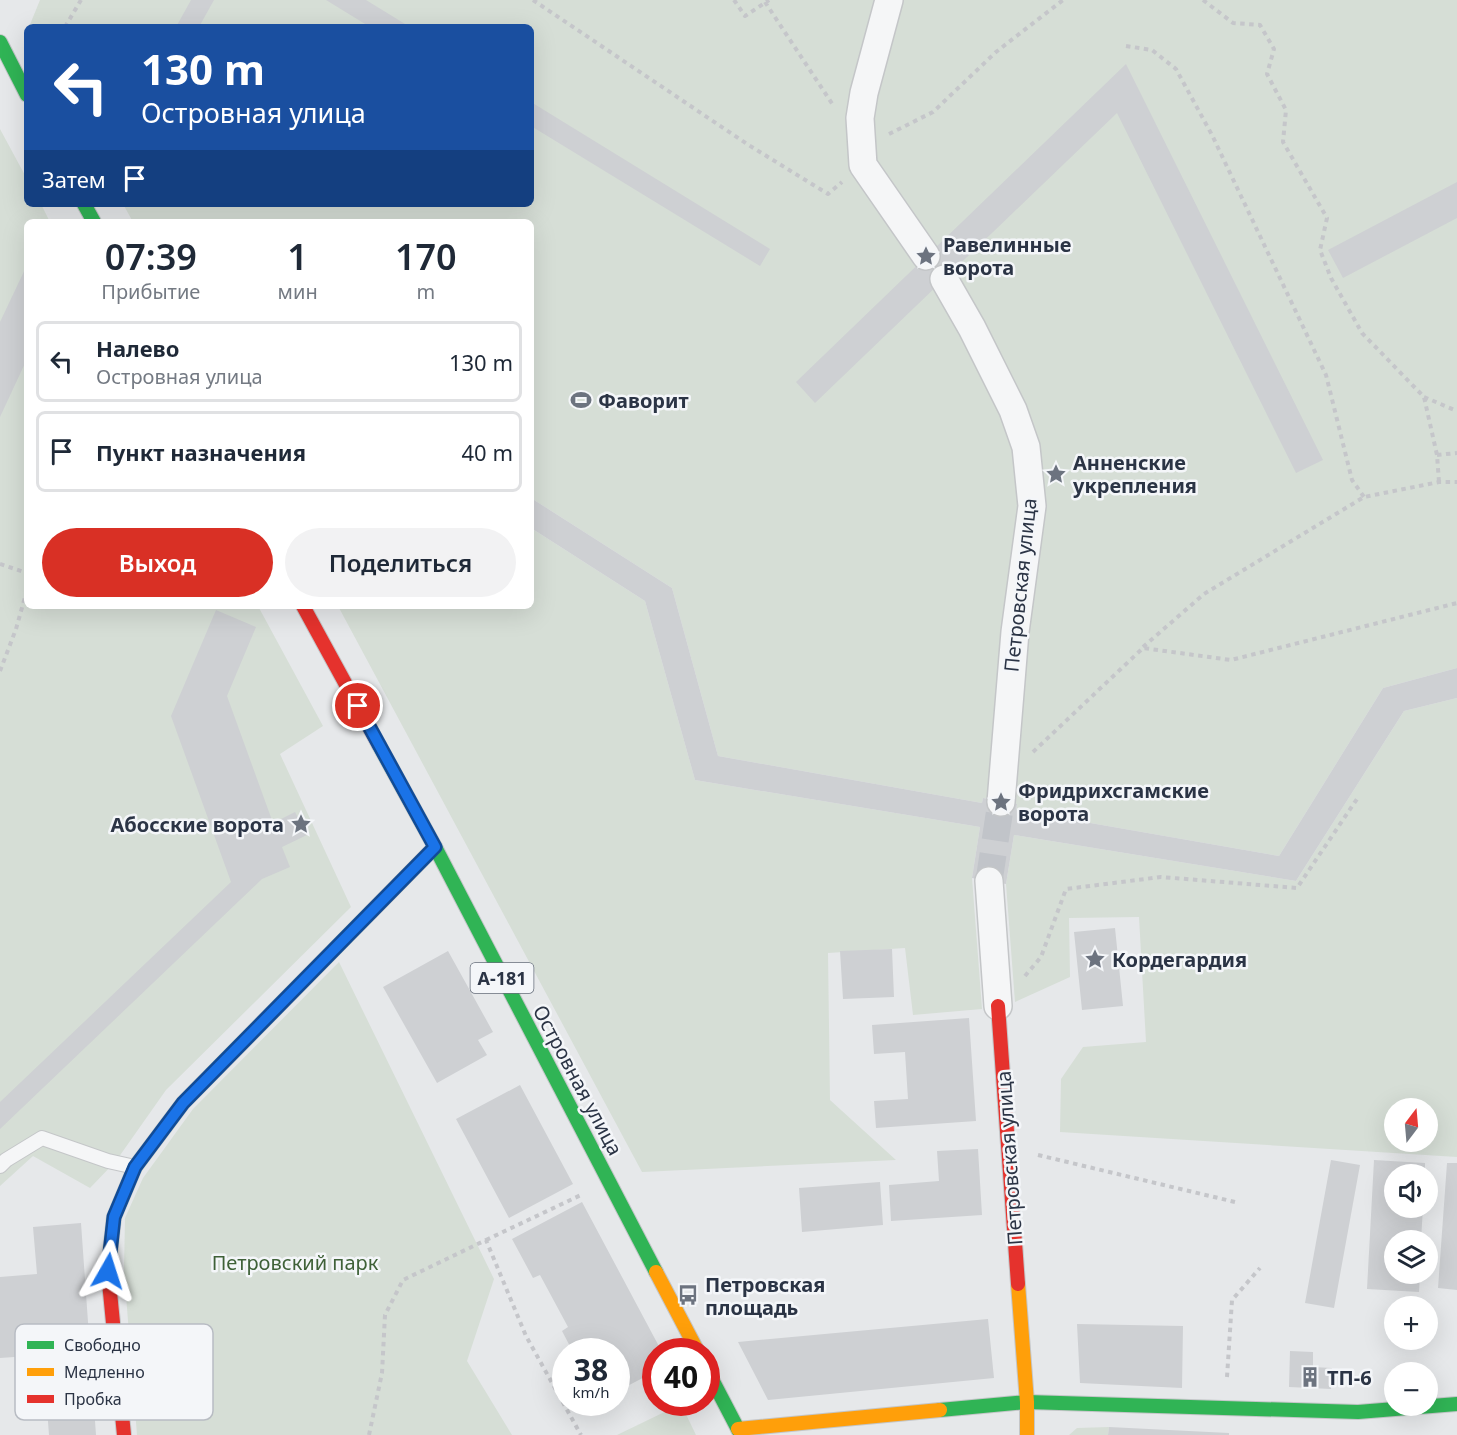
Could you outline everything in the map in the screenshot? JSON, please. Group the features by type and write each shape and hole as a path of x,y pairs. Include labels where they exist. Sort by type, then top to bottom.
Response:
{"street":[{"path":"890,0 864,93 860,118 863,157 926,256"},
{"path":"0,42 24,89"},
{"name":"Петровская улица","path":"944,279 972,328 1013,410 1026,447 1032,506 1015,632 1001,802"},
{"name":"Островная улица","path":"305,609 435,847 691,1338"},
{"path":"113,1324 108,1271 114,1217 135,1167 183,1103 435,847"},
{"name":"Петровская улица","path":"989,881 1027,1402 1027,1435"},
{"path":"720,1394 740,1432 1027,1402 1358,1412 1457,1404"},
{"path":"123,1420 124,1435"}],"lane":[{"path":"0,1166 42,1138 108,1161 135,1167"}],"path":[{"path":"67,24 81,0"},
{"path":"533,0 747,144 828,194 863,157 933,112 996,52 1063,0"},
{"path":"734,0 745,16 767,1 836,109"},
{"path":"1203,0 1233,23 1260,25 1274,49 1267,74 1286,110 1283,142 1327,218 1320,250 1331,278 1362,333 1424,397 1457,411"},
{"path":"1126,46 1152,50 1176,69 1212,135 1326,375 1352,480 1364,497"},
{"path":"1424,397 1437,455 1439,482"},
{"path":"1437,455 1457,453"},
{"path":"1030,756 1036,747 1078,712 1143,648 1203,594 1364,497 1439,482 1457,482"},
{"path":"0,564 24,572"},
{"path":"0,670 24,601"},
{"path":"1143,648 1231,660 1457,603"},
{"path":"998,1006 1041,957 1066,888 1161,876 1297,888 1359,796"},
{"path":"1009,1148 1235,1202"},
{"path":"369,1435 382,1373 385,1315 403,1281 591,1191"},
{"path":"486,1240 526,1336 582,1435"},
{"path":"1226,1382 1232,1300 1260,1268"}],"green space":[{"path":"40,0 1457,0 1457,668 1383,688 1279,856 1016,810 1017,804 983,798 982,803 718,756 672,588 534,500 534,219 131,219 125,207 534,207 534,24 30,24"},
{"path":"0,129 24,173 24,207 42,207 48,219 24,219 24,609 260,609 323,726 280,754 351,907 166,1090 116,1161 90,1188 33,1156 0,1186"},
{"path":"534,530 645,601 695,780 980,827 972,878 982,1009 913,1015 905,948 828,953 830,1100 896,1160 642,1172 340,609 534,609"},
{"path":"1457,698 1457,1157 1060,1132 1061,1079 1083,1047 1146,1042 1139,917 1069,918 1070,977 1015,1002 1006,884 1014,835 1296,881 1404,711"},
{"name":"Петровский парк","path":"339,962 494,1279 467,1361 512,1435 137,1435 136,1420 213,1420 213,1324 128,1324 124,1270 125,1218 143,1178 193,1109"},
{"path":"656,1416 687,1416 696,1435 617,1435"},
{"path":"1109,1427 1108,1435 1069,1435 1077,1428"}],"building":[{"path":"191,0 214,0 201,24 178,24"},
{"path":"326,0 366,0 405,24 365,24"},
{"path":"1126,64 1323,460 1296,473 1117,113 815,403 796,382"},
{"path":"534,104 770,249 760,266 534,128"},
{"path":"1457,182 1457,218 1343,278 1328,250"},
{"path":"24,271 24,365 0,417 0,322"},
{"path":"534,500 672,588 718,756 982,803 983,798 1017,804 1016,810 1279,856 1383,688 1457,668 1457,698 1404,711 1296,881 1014,835 1006,884 972,878 980,827 695,780 645,601 534,530"},
{"path":"216,610 256,627 227,696 273,823 295,812 307,835 282,847 290,867 262,879 0,1129 0,1102 231,882 171,716"},
{"path":"1115,928 1123,1006 1082,1010 1074,932"},
{"path":"892,949 894,997 843,999 840,951"},
{"path":"448,951 493,1032 478,1040 487,1055 437,1083 383,987"},
{"path":"969,1018 976,1121 876,1128 874,1101 908,1099 905,1052 874,1054 872,1025"},
{"path":"520,1085 573,1184 509,1218 456,1119"},
{"path":"978,1149 982,1215 891,1221 889,1185 939,1181 937,1151"},
{"path":"1331,1160 1360,1165 1334,1308 1305,1303"},
{"path":"1374,1160 1425,1163 1384,1164 1384,1218 1422,1218 1422,1230 1384,1230 1384,1284 1419,1284 1419,1292 1367,1289"},
{"path":"1447,1163 1457,1163 1457,1290 1438,1288"},
{"path":"880,1182 883,1225 802,1232 799,1188"},
{"path":"582,1202 655,1338 642,1338 642,1378 630,1385 630,1338 566,1338 562,1331 568,1327 540,1275 533,1278 512,1239"},
{"path":"81,1223 88,1324 15,1324 15,1357 0,1358 0,1277 37,1274 33,1227"},
{"path":"988,1319 994,1378 768,1400 738,1342"},
{"path":"1077,1324 1183,1326 1182,1388 1080,1383"},
{"name":"ТП-6","path":"1290,1351 1313,1352 1313,1367 1332,1368 1331,1389 1289,1387"},
{"path":"48,1420 95,1420 96,1435 49,1435"},
{"path":"1109,1427 1229,1433 1229,1435 1108,1435"}],"tunnel":[{"path":"989,881 1001,802"}],"traffic: fast":[{"path":"0,42 24,89"},
{"path":"86,207 92,219"},
{"path":"379,745 435,847 656,1272"},
{"path":"109,1282 108,1271 114,1217 135,1167 183,1103 371,912"},
{"path":"720,1395 741,1435"},
{"path":"940,1410 1027,1402 1358,1412 1457,1404"}],"traffic: slow":[{"path":"371,912 435,847"},
{"path":"656,1272 691,1338"},
{"path":"1018,1284 1027,1402 1027,1435"},
{"path":"738,1429 940,1410"}],"traffic: jam":[{"path":"305,609 379,745"},
{"path":"998,1006 1018,1284"},
{"path":"109,1282 113,1324"},
{"path":"123,1420 124,1435"}],"place":[{"name":"Равелинные ворота","path":"926,256"},
{"name":"Фаворит","path":"581,400"},
{"name":"Анненские укрепления","path":"1056,474"},
{"name":"Фридрихсгамские ворота","path":"1001,802"},
{"name":"Абосские ворота","path":"301,824"},
{"name":"Кордегардия","path":"1095,959"},
{"name":"Петровская площадь","path":"688,1295"},
{"name":"ТП-6","path":"1310,1377"}],"route":[{"path":"108,1271 114,1217 135,1167 183,1103 435,847 358,706"}]}
